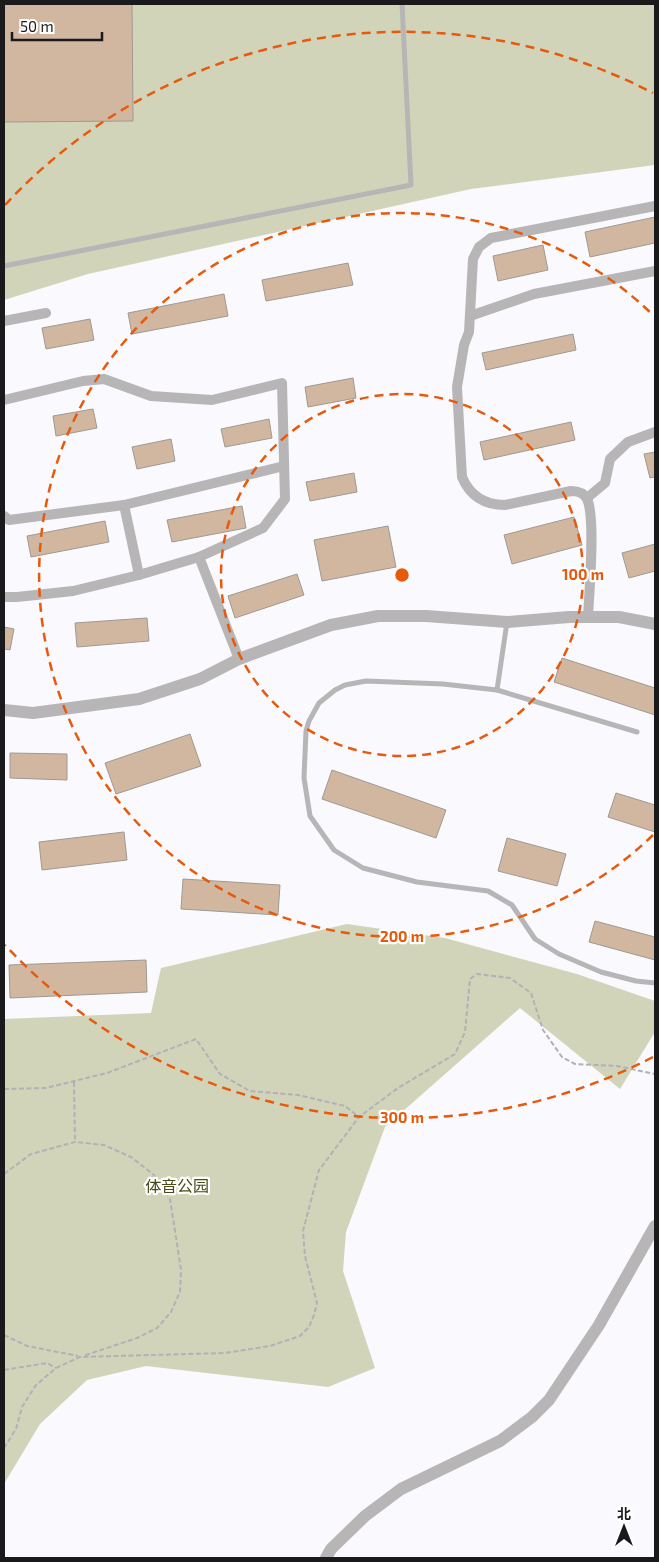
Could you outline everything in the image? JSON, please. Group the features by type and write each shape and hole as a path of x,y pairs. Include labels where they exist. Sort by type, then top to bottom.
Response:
{"street":[{"path":"588,617 592,526 587,498 580,492 571,491 498,505 484,501 468,489 461,471 457,387 464,345 469,332 473,259 475,253 484,242 491,238 655,206"},
{"path":"470,316 534,294 655,271"},
{"path":"4,321 46,313"},
{"path":"4,400 83,381 97,380 104,380 151,396 212,400 282,384 285,500 263,528 199,557 139,575 73,591 18,598 4,597"},
{"path":"587,498 605,483 610,459 628,442 655,432"},
{"path":"4,516 9,520 124,505 284,466"},
{"path":"124,505 139,575"},
{"path":"199,557 239,660"},
{"path":"4,710 33,713 139,699 200,679 239,660 331,625 378,616 426,616 507,622 619,617 655,624"},
{"path":"326,1558 331,1549 365,1516 401,1489 500,1441 532,1417 549,1400 600,1325 655,1226"}],"lane":[{"path":"4,266 411,185 402,4"},
{"path":"497,690 507,622"},
{"path":"637,732 497,690 443,684 366,681 345,685 320,703 306,730 304,778 310,816 334,850 363,868 417,882 488,891 512,904 535,939 559,954 601,972 636,981 655,983"}],"path":[{"path":"4,1336 27,1346 80,1357 226,1353 270,1346 300,1336 312,1321 316,1303 305,1256 303,1231 319,1170 359,1117 398,1088 455,1054 465,1032 470,979 477,974 510,978 531,993 543,1030 562,1057 575,1064 617,1066 655,1074"},
{"path":"4,1089 46,1088 107,1073 196,1039 220,1074 250,1091 298,1095 345,1106 359,1117"},
{"path":"74,1081 75,1142"},
{"path":"4,1174 31,1154 75,1142 104,1145 131,1157 154,1175 170,1199 181,1270 180,1292 171,1312 157,1328 137,1338 80,1357 56,1368 36,1386 22,1407 16,1429 4,1448"},
{"path":"4,1370 47,1363 56,1368"}],"green space":[{"path":"4,4 655,4 655,165 471,189 88,274 4,300"},
{"name":"体音公园","path":"347,924 445,938 577,974 655,1001 655,1032 620,1089 520,1008 385,1127 346,1232 343,1271 375,1368 328,1387 146,1366 87,1380 40,1424 4,1484 4,1019 151,1013 161,968"}],"building":[{"path":"4,4 132,4 133,121 4,122"},
{"path":"655,217 655,243 590,257 585,232"},
{"path":"543,245 548,270 498,281 493,256"},
{"path":"348,263 353,285 266,301 262,280"},
{"path":"224,294 228,316 132,334 128,313"},
{"path":"90,319 94,340 46,349 42,328"},
{"path":"573,334 576,350 486,370 482,353"},
{"path":"353,378 356,398 308,407 305,387"},
{"path":"93,409 97,428 56,436 53,416"},
{"path":"269,419 272,438 225,447 221,429"},
{"path":"571,422 575,440 484,460 480,442"},
{"path":"171,439 175,461 137,469 132,447"},
{"path":"655,452 655,477 650,478 644,454"},
{"path":"354,473 357,492 310,501 306,482"},
{"path":"242,506 246,528 172,542 167,520"},
{"path":"574,517 582,545 512,564 504,535"},
{"path":"105,521 109,542 31,557 27,536"},
{"path":"388,526 396,567 322,581 314,540"},
{"path":"655,544 655,571 629,578 622,553"},
{"path":"297,574 304,595 235,618 228,596"},
{"path":"147,618 149,641 77,647 75,623"},
{"path":"4,627 14,629 10,650 4,649"},
{"path":"562,658 655,688 655,715 554,682"},
{"path":"190,734 201,766 116,794 105,763"},
{"path":"10,753 67,754 67,780 10,778"},
{"path":"332,770 446,810 436,838 322,799"},
{"path":"616,793 655,805 655,832 608,817"},
{"path":"124,832 127,860 42,870 39,842"},
{"path":"507,838 566,854 557,886 498,871"},
{"path":"183,879 280,885 278,915 181,909"},
{"path":"595,921 655,937 655,960 589,942"},
{"path":"146,960 147,992 10,998 9,965"}]}
